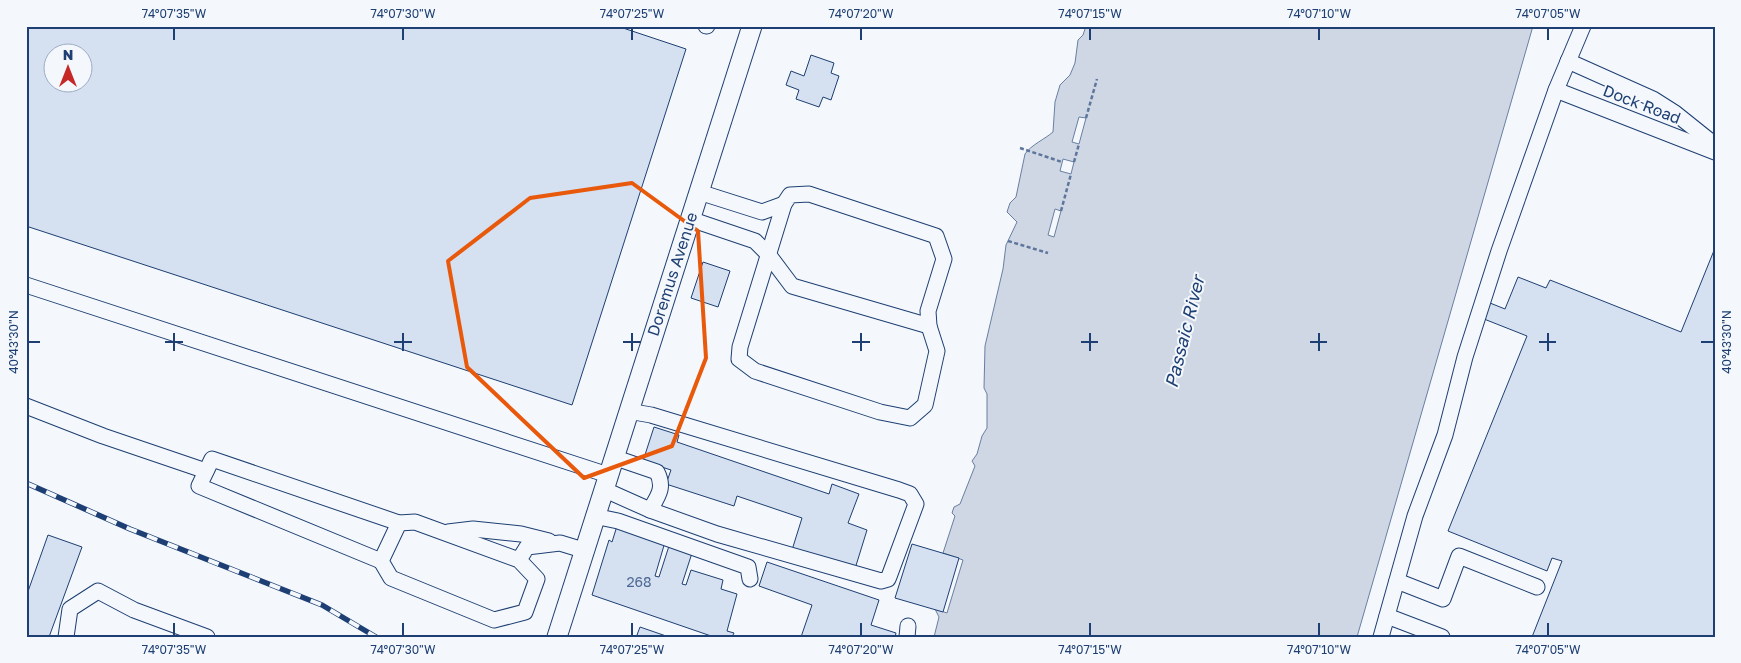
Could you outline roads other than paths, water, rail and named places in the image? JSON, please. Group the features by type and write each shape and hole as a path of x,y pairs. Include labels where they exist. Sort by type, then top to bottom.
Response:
{"main road":[{"name":"Doremus Avenue","path":"557,637 594,516 752,26"}],"street":[{"path":"1382,637 1415,516 1445,435 1465,356 1499,251 1556,90 1583,26"},
{"name":"Dock Road","path":"1568,61 1653,99 1675,113 1715,145"},
{"name":"Dock Road","path":"1556,90 1715,152"},
{"path":"699,192 762,212 784,204"},
{"path":"809,194 936,236 944,259 928,311 929,326 938,351 925,405 910,418 880,412 755,371 739,359 740,347 784,204 790,195 809,194"},
{"path":"690,218 755,241 768,254 792,286 929,326"},
{"path":"26,285 608,474 657,472 661,480 661,486 659,495 650,510"},
{"path":"26,406 103,436 206,471"},
{"path":"608,474 650,510 717,534 881,581 888,580 916,504 910,494 899,490 651,415 628,411"},
{"path":"212,459 398,523 415,522 519,560 537,579 525,612 494,620 392,578 381,561 199,486 206,471 212,459"},
{"path":"594,516 618,521 748,567 750,580"},
{"path":"381,561 398,523"},
{"path":"444,532 473,529 521,534 584,550"},
{"path":"519,560 527,547 560,544"},
{"path":"1397,581 1443,599 1459,556 1537,587"},
{"path":"66,637 70,609 98,591 134,610 207,637"},
{"path":"1387,616 1421,633 1442,637"}],"water":[{"name":"Passaic River","path":"1086,26 1533,26 1357,637 934,637 939,617 935,609 943,553 955,516 952,513 954,507 960,504 975,466 972,461 977,454 982,436 987,428 987,394 984,388 985,346 1003,269 1006,245 1017,222 1007,212 1010,203 1016,197 1025,154 1053,132 1055,102 1060,85 1070,75 1075,63 1078,40 1083,35"}],"railway":[{"path":"26,483 130,529 322,605 376,637"}]}
